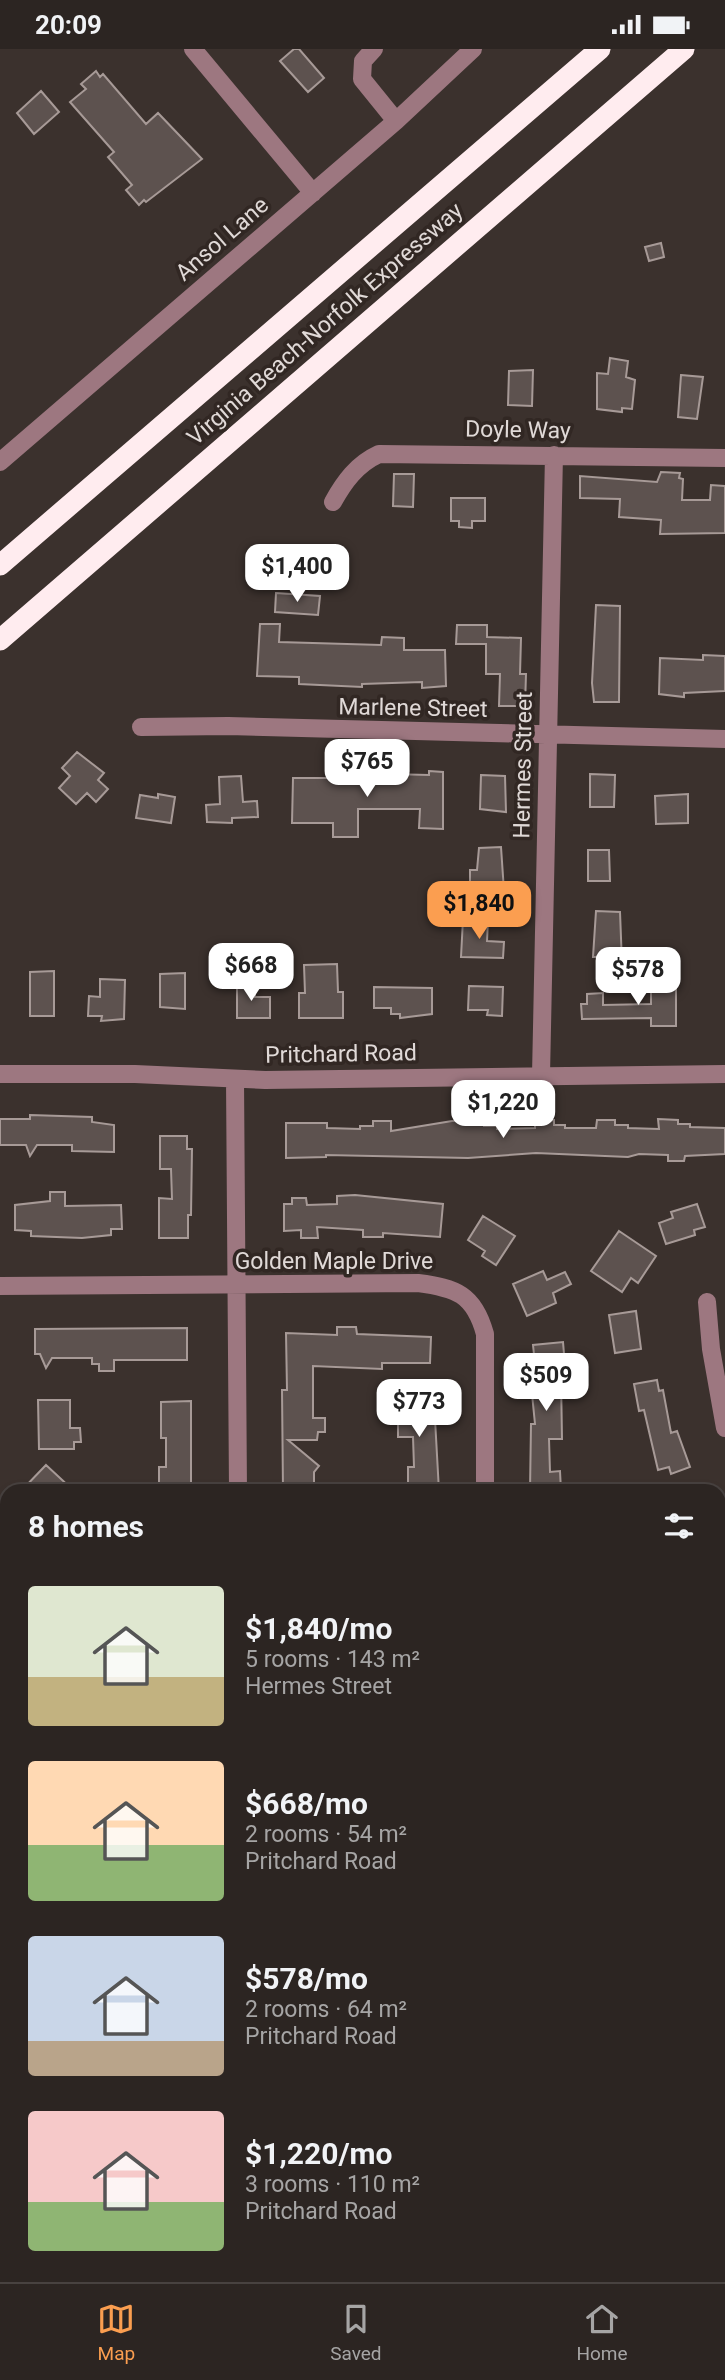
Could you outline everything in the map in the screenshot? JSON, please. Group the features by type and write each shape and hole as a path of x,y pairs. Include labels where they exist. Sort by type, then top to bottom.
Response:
{"highway":[{"name":"Virginia Beach-Norfolk Expressway","path":"0,565 600,49"},
{"name":"Virginia Beach-Norfolk Expressway","path":"0,640 684,49"}],"street":[{"path":"193,49 313,194"},
{"path":"374,49 363,61 362,79 396,121"},
{"name":"Ansol Lane","path":"0,462 313,194 473,49"},
{"name":"Doyle Way","path":"332,502 343,484 365,460 379,454 725,458"},
{"name":"Hermes Street","path":"541,1075 554,455"},
{"name":"Marlene Street","path":"141,727 228,726 725,739"},
{"name":"Pritchard Road","path":"0,1074 135,1074 235,1079 725,1074"},
{"path":"235,1079 238,1484"},
{"name":"Golden Maple Drive","path":"0,1286 418,1283 448,1287 469,1301 480,1316 485,1334 485,1484"},
{"path":"706,1302 725,1428"}],"building":[{"path":"294,49 299,49 324,78 308,92 280,61"},
{"path":"96,71 100,77 103,74 146,124 158,113 202,159 139,205 126,190 132,185 108,157 114,152 70,102 86,89 81,84"},
{"path":"41,91 59,112 34,134 17,113"},
{"path":"661,243 664,257 649,261 645,247"},
{"path":"610,358 628,361 626,377 635,380 632,409 622,408 622,412 597,409 597,373 608,374"},
{"path":"533,370 532,406 508,405 509,371"},
{"path":"681,375 703,377 697,419 678,417"},
{"path":"661,472 680,473 679,478 683,479 682,500 710,500 711,485 725,486 725,533 660,534 661,520 619,517 620,499 580,498 580,476 657,482"},
{"path":"394,474 414,474 413,507 393,506"},
{"path":"451,498 485,498 485,521 472,521 472,528 459,527 459,521 451,521"},
{"path":"276,593 320,596 318,615 275,612"},
{"path":"596,605 620,606 619,702 594,702 592,683"},
{"path":"260,624 280,624 279,642 381,645 382,637 404,638 404,650 445,650 446,686 422,688 422,682 362,684 362,687 299,684 299,677 257,676"},
{"path":"457,625 487,625 487,637 521,638 520,674 526,674 525,706 499,706 500,674 486,674 486,644 456,644"},
{"path":"703,655 725,656 725,691 684,693 684,697 659,694 660,658 703,660"},
{"path":"77,752 104,773 98,780 108,789 96,802 87,793 76,804 59,788 70,776 62,768"},
{"path":"429,771 443,772 443,829 419,828 420,809 358,809 358,837 333,837 333,823 292,823 293,778 347,778 347,773 429,775"},
{"path":"590,774 615,775 614,807 590,807"},
{"path":"481,775 505,776 506,812 480,809"},
{"path":"241,776 243,802 257,801 258,817 232,818 232,823 207,822 206,805 220,804 219,777"},
{"path":"158,794 175,797 171,823 136,818 140,795 158,798"},
{"path":"688,794 688,823 656,824 655,796"},
{"path":"501,847 504,891 470,892 470,870 477,870 479,848"},
{"path":"588,850 609,850 610,881 588,881"},
{"path":"596,911 620,912 622,964 606,964 606,957 593,957"},
{"path":"463,919 488,920 487,941 504,942 503,958 461,957"},
{"path":"337,964 338,992 343,992 343,1018 299,1018 299,993 305,993 304,965"},
{"path":"54,971 54,1016 30,1016 30,972"},
{"path":"185,973 185,1009 160,1007 160,974"},
{"path":"100,979 125,980 124,1019 101,1021 102,1016 88,1016 89,996 100,997"},
{"path":"651,981 676,981 676,1026 651,1026 651,1018 582,1019 581,1004 587,1004 587,994 603,993 603,1005 651,1004"},
{"path":"237,983 255,983 255,997 270,997 270,1018 237,1018"},
{"path":"469,986 503,987 502,1016 487,1015 488,1010 468,1010"},
{"path":"374,987 432,988 432,1014 400,1018 400,1014 391,1014 391,1008 374,1008"},
{"path":"30,1115 92,1117 92,1122 114,1125 114,1152 72,1151 72,1145 37,1145 30,1156 26,1145 0,1145 0,1119 30,1119"},
{"path":"658,1119 678,1120 678,1124 690,1124 690,1127 725,1128 725,1154 685,1156 684,1161 668,1161 668,1155 639,1154 628,1157 536,1153 468,1158 326,1155 286,1158 286,1123 327,1123 327,1128 360,1129 360,1126 373,1126 373,1121 391,1121 391,1131 452,1121 484,1121 484,1126 497,1126 497,1129 535,1128 535,1121 554,1120 554,1125 565,1125 565,1128 596,1128 597,1120 615,1120 615,1125 628,1125 628,1128 659,1129"},
{"path":"160,1136 187,1136 187,1149 192,1149 188,1238 159,1238 159,1198 172,1199 171,1169 160,1169"},
{"path":"50,1192 65,1192 65,1206 121,1205 122,1229 111,1229 111,1235 82,1238 31,1236 31,1231 15,1230 15,1205 50,1201"},
{"path":"355,1195 443,1204 440,1237 383,1233 383,1237 363,1237 363,1230 317,1227 318,1238 301,1238 301,1230 284,1231 284,1204 292,1204 292,1198 306,1198 307,1205 337,1204 337,1196"},
{"path":"697,1204 705,1227 694,1230 695,1235 666,1244 659,1223 673,1218 671,1212"},
{"path":"483,1216 515,1236 496,1265 482,1256 485,1251 468,1240"},
{"path":"619,1231 656,1256 638,1283 631,1278 622,1292 591,1271"},
{"path":"543,1271 547,1280 565,1272 571,1284 553,1293 556,1303 527,1316 513,1284"},
{"path":"636,1311 641,1349 615,1353 609,1315"},
{"path":"337,1327 356,1327 357,1334 431,1337 430,1363 382,1363 382,1369 313,1366 313,1418 325,1418 325,1432 318,1432 317,1440 288,1440 319,1466 314,1472 314,1484 283,1484 282,1390 287,1390 286,1333 337,1335"},
{"path":"187,1328 187,1360 114,1360 114,1371 99,1371 99,1364 92,1364 92,1358 52,1358 46,1368 40,1354 35,1354 35,1329"},
{"path":"563,1342 566,1378 561,1378 562,1439 549,1439 550,1472 560,1471 561,1484 530,1484 531,1424 535,1424 529,1364 535,1364 533,1345"},
{"path":"657,1380 659,1391 663,1390 671,1433 677,1431 690,1467 671,1474 669,1467 658,1470 644,1410 639,1411 634,1384"},
{"path":"421,1395 439,1395 439,1419 435,1419 439,1484 408,1484 408,1467 414,1467 413,1437 398,1437 398,1420 385,1420 385,1403 420,1404"},
{"path":"38,1400 70,1400 70,1428 80,1428 81,1442 74,1442 74,1449 39,1449"},
{"path":"191,1401 191,1484 159,1484 159,1467 166,1467 166,1438 161,1438 161,1402"},
{"path":"46,1465 66,1484 28,1484"}]}
